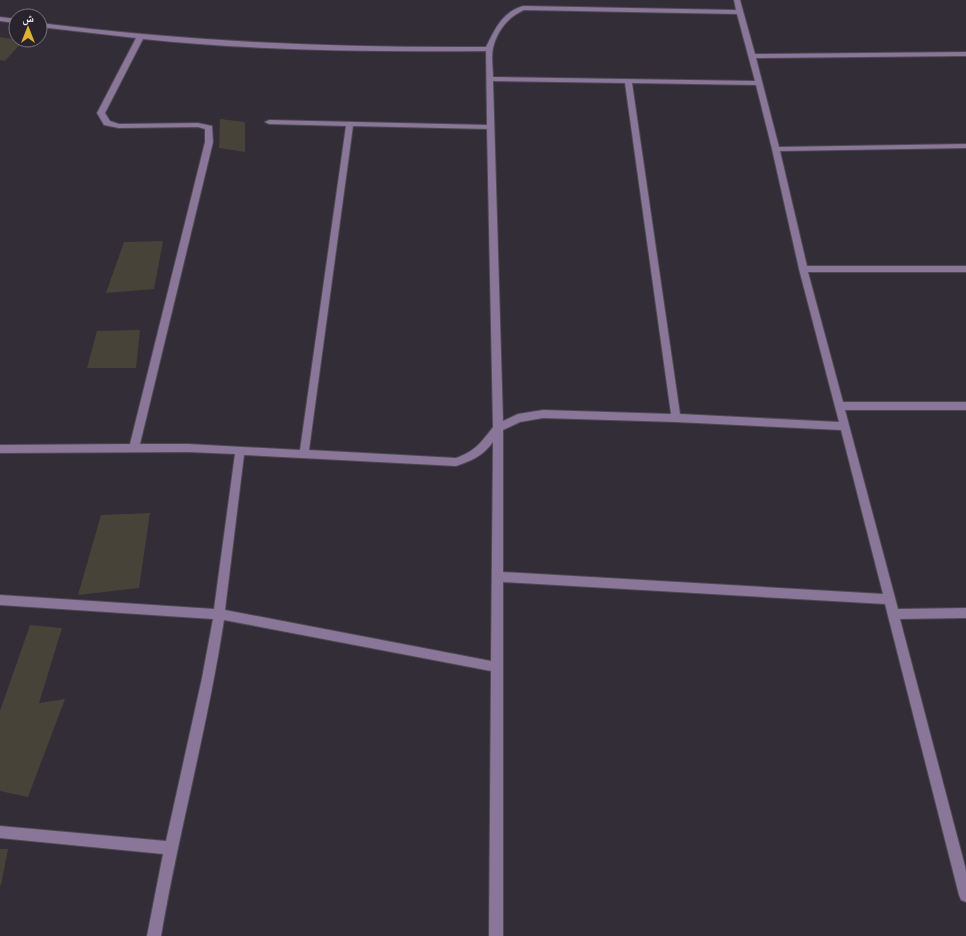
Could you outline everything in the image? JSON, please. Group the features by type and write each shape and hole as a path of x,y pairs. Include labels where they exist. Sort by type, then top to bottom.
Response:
{"street":[{"path":"737,0 776,149 803,269 963,870 966,895"},
{"path":"496,936 498,428 489,49 500,23 508,15 523,8 741,12"},
{"path":"48,26 140,38 310,48 403,50 489,49"},
{"path":"134,448 209,142 209,128 198,125 119,126 107,123 101,113 140,38"},
{"path":"751,56 966,54"},
{"path":"490,79 758,83"},
{"path":"628,81 676,418"},
{"path":"269,122 491,127"},
{"path":"304,454 350,123"},
{"path":"776,149 966,146"},
{"path":"803,269 966,269"},
{"path":"840,406 966,406"},
{"path":"0,449 188,448 456,462 473,456 485,446 498,428 518,418 543,414 676,418 845,426"},
{"path":"154,936 171,848 208,677 240,451"},
{"path":"498,578 890,599"},
{"path":"0,600 218,614 497,667"},
{"path":"894,614 966,613"},
{"path":"0,832 171,848"}],"building":[{"path":"0,37 8,38 8,48 17,48 5,61 0,60"},
{"path":"220,119 245,122 245,152 219,148"},
{"path":"163,241 154,289 106,293 124,242"},
{"path":"140,330 136,368 87,368 97,331"},
{"path":"150,513 139,588 78,595 101,515"},
{"path":"30,625 62,628 39,703 65,699 28,797 0,791 0,711"},
{"path":"0,849 8,849 1,885 0,885"}]}
